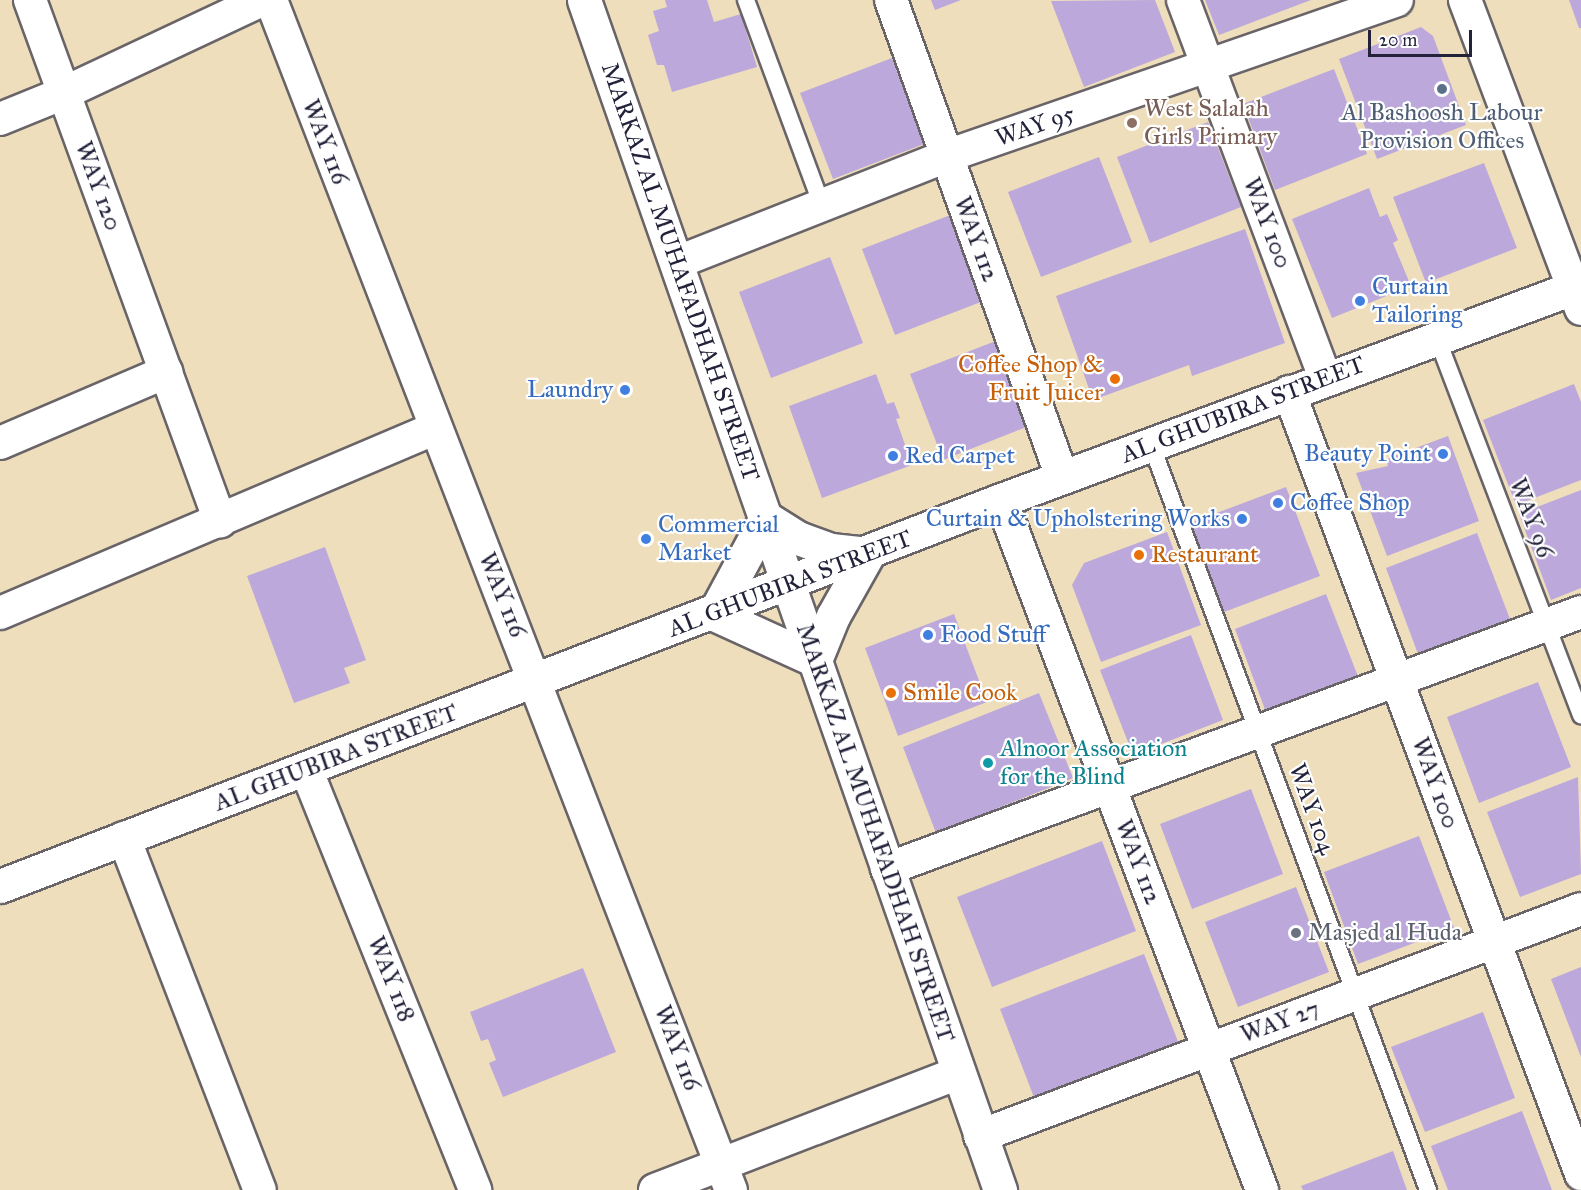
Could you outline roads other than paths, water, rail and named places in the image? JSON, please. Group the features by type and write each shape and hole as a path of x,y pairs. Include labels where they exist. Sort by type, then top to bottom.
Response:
{"street":[{"name":"WAY 120","path":"30,0 220,521"},
{"path":"0,119 64,93 262,0"},
{"name":"WAY 116","path":"271,0 434,429 537,681 726,1176"},
{"name":"MARKAZ AL MUHAFADHAH STREET","path":"584,0 678,262 788,585 1000,1190"},
{"name":"WAY 112","path":"891,0 1062,477"},
{"name":"WAY 100","path":"1183,0 1325,378"},
{"name":"WAY 95","path":"678,262 947,156 1209,68 1397,0"},
{"path":"1465,0 1578,294"},
{"name":"AL GHUBIRA STREET","path":"0,886 714,614 1001,500 1325,378 1437,338 1578,294"},
{"path":"0,443 166,372"},
{"name":"WAY 100","path":"1289,392 1581,1174"},
{"path":"0,613 434,429"},
{"name":"WAY 112","path":"1001,500 1262,1190"},
{"path":"766,518 798,538 831,550 868,554 833,616 815,660 714,614 766,518"},
{"path":"887,869 1581,612"},
{"name":"WAY 118","path":"306,769 475,1190"},
{"path":"124,838 260,1190"},
{"name":"WAY 27","path":"980,1136 1581,909"},
{"path":"655,1190 726,1176 958,1073"}],"lane":[{"path":"746,0 822,205"},
{"name":"WAY 96","path":"1437,338 1581,716"},
{"name":"WAY 104","path":"1151,444 1428,1190"}],"place":[{"name":"Al Bashoosh Labour Provision Offices","path":"1442,89"},
{"name":"West Salalah Girls Primary","path":"1132,123"},
{"name":"Curtain Tailoring","path":"1360,301"},
{"name":"Coffee Shop & Fruit Juicer","path":"1115,379"},
{"name":"Laundry","path":"625,390"},
{"name":"Beauty Point","path":"1443,454"},
{"name":"Red Carpet","path":"893,456"},
{"name":"Coffee Shop","path":"1278,503"},
{"name":"Curtain & Upholstering Works","path":"1242,519"},
{"name":"Commercial Market","path":"646,539"},
{"name":"Restaurant","path":"1139,555"},
{"name":"Food Stuff","path":"928,635"},
{"name":"Smile Cook","path":"891,693"},
{"name":"Alnoor Association for the Blind","path":"988,763"},
{"name":"Masjed al Huda","path":"1296,933"}]}
